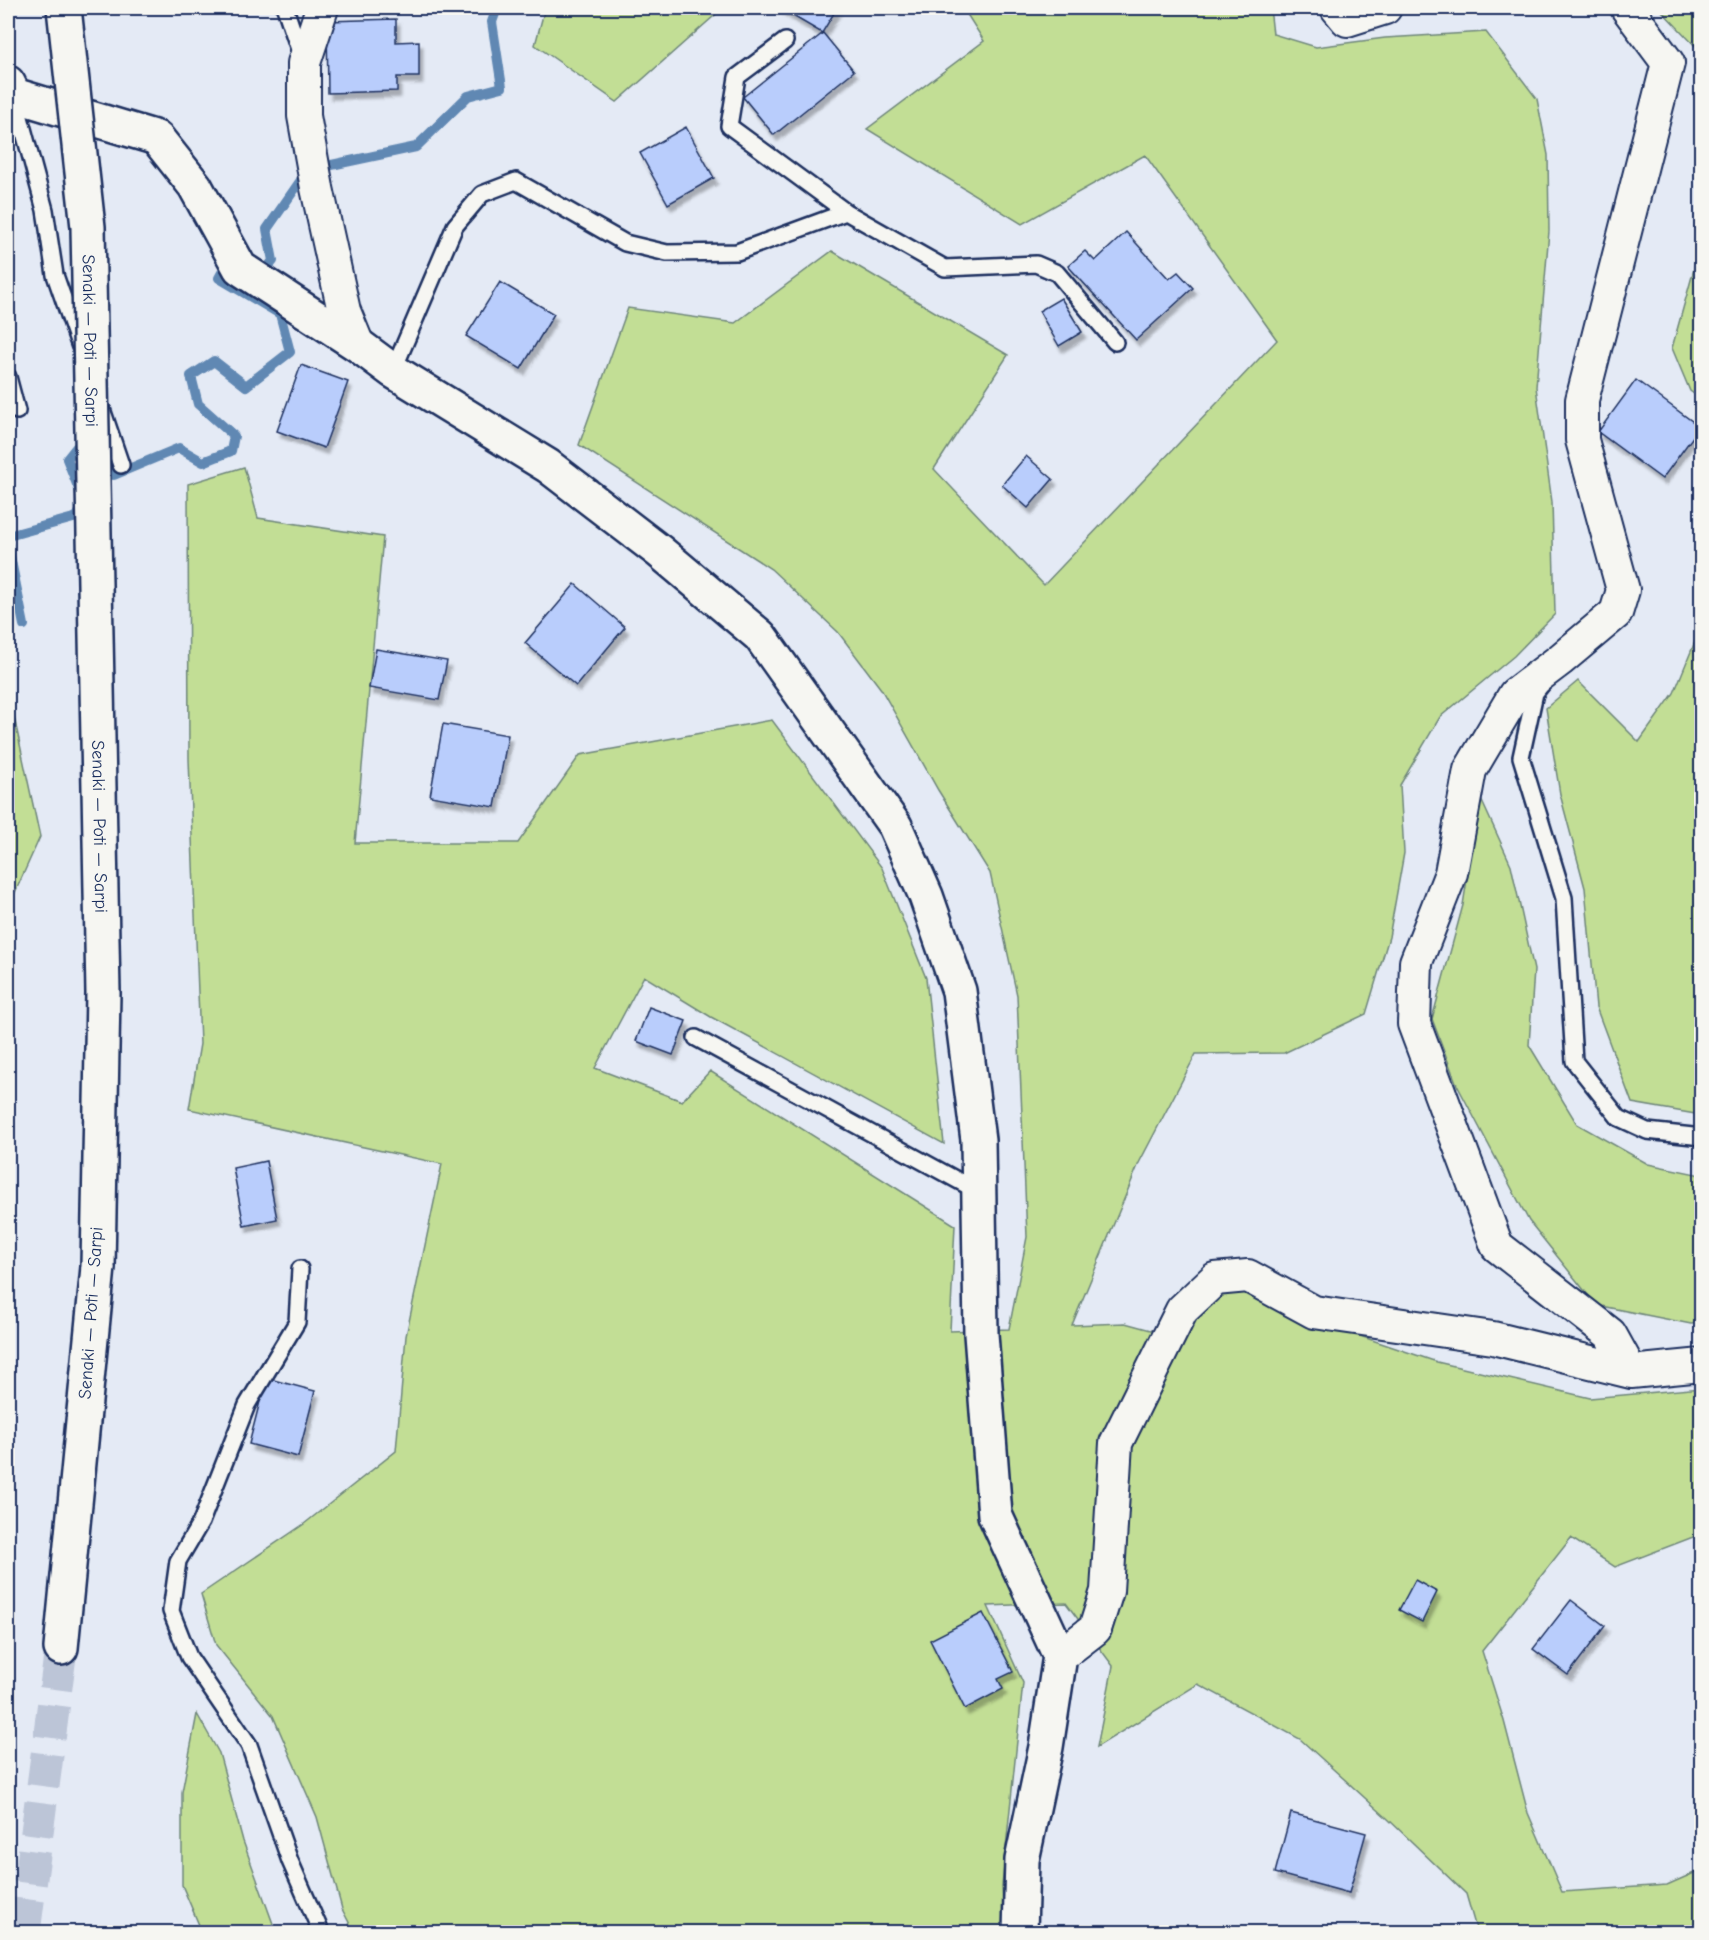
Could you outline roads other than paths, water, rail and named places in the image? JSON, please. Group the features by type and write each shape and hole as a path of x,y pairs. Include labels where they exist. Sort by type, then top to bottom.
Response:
{"main road":[{"name":"Senaki — Poti — Sarpi","path":"61,1648 98,1267 103,993 88,227 64,8"},
{"path":"10,98 157,138 195,186 240,268 358,345 393,371 548,466 659,551 760,636 895,826 926,896 959,990 978,1140 981,1334 995,1515 1060,1656 1046,1747 1022,1860 1020,1932"}],"street":[{"path":"322,8 304,63 304,116 344,311 358,345"},
{"path":"1337,8 1347,20 1385,8"},
{"path":"1627,8 1668,63 1582,400 1582,440 1623,590 1616,613 1515,694 1470,770 1451,873 1416,962 1414,1024 1497,1246 1610,1334 1631,1372"},
{"path":"1060,1656 1095,1629 1107,1591 1116,1443 1182,1310 1215,1279 1248,1276 1314,1312 1493,1338 1631,1372 1701,1365"}],"lane":[{"path":"285,8 304,63"},
{"path":"785,41 737,77 729,126 846,212 945,268 1036,264 1057,273 1115,342"},
{"path":"10,98 45,210 55,275 121,465"},
{"path":"393,371 455,226 482,194 516,181 625,243 667,253 737,252 846,212"},
{"path":"8,377 17,411"},
{"path":"1560,660 1535,693 1521,757 1564,898 1574,1061 1619,1118 1647,1131 1701,1137"},
{"path":"696,1038 979,1192"},
{"path":"300,1269 297,1322 247,1405 201,1522 178,1561 171,1611 189,1657 249,1745 291,1862 321,1932"}],"waterway":[{"path":"257,274 262,274 273,261 267,229 308,170 416,147 468,96 502,87 492,22 497,8"},
{"path":"100,460 114,475 179,448 203,462 231,451 234,436 198,404 191,376 214,361 246,386 290,352 280,314 219,278 224,269 236,271"},
{"path":"8,536 77,517 84,502 67,459 83,439"},
{"path":"8,546 24,625"}],"tunnel":[{"path":"24,1932 61,1648"}]}
